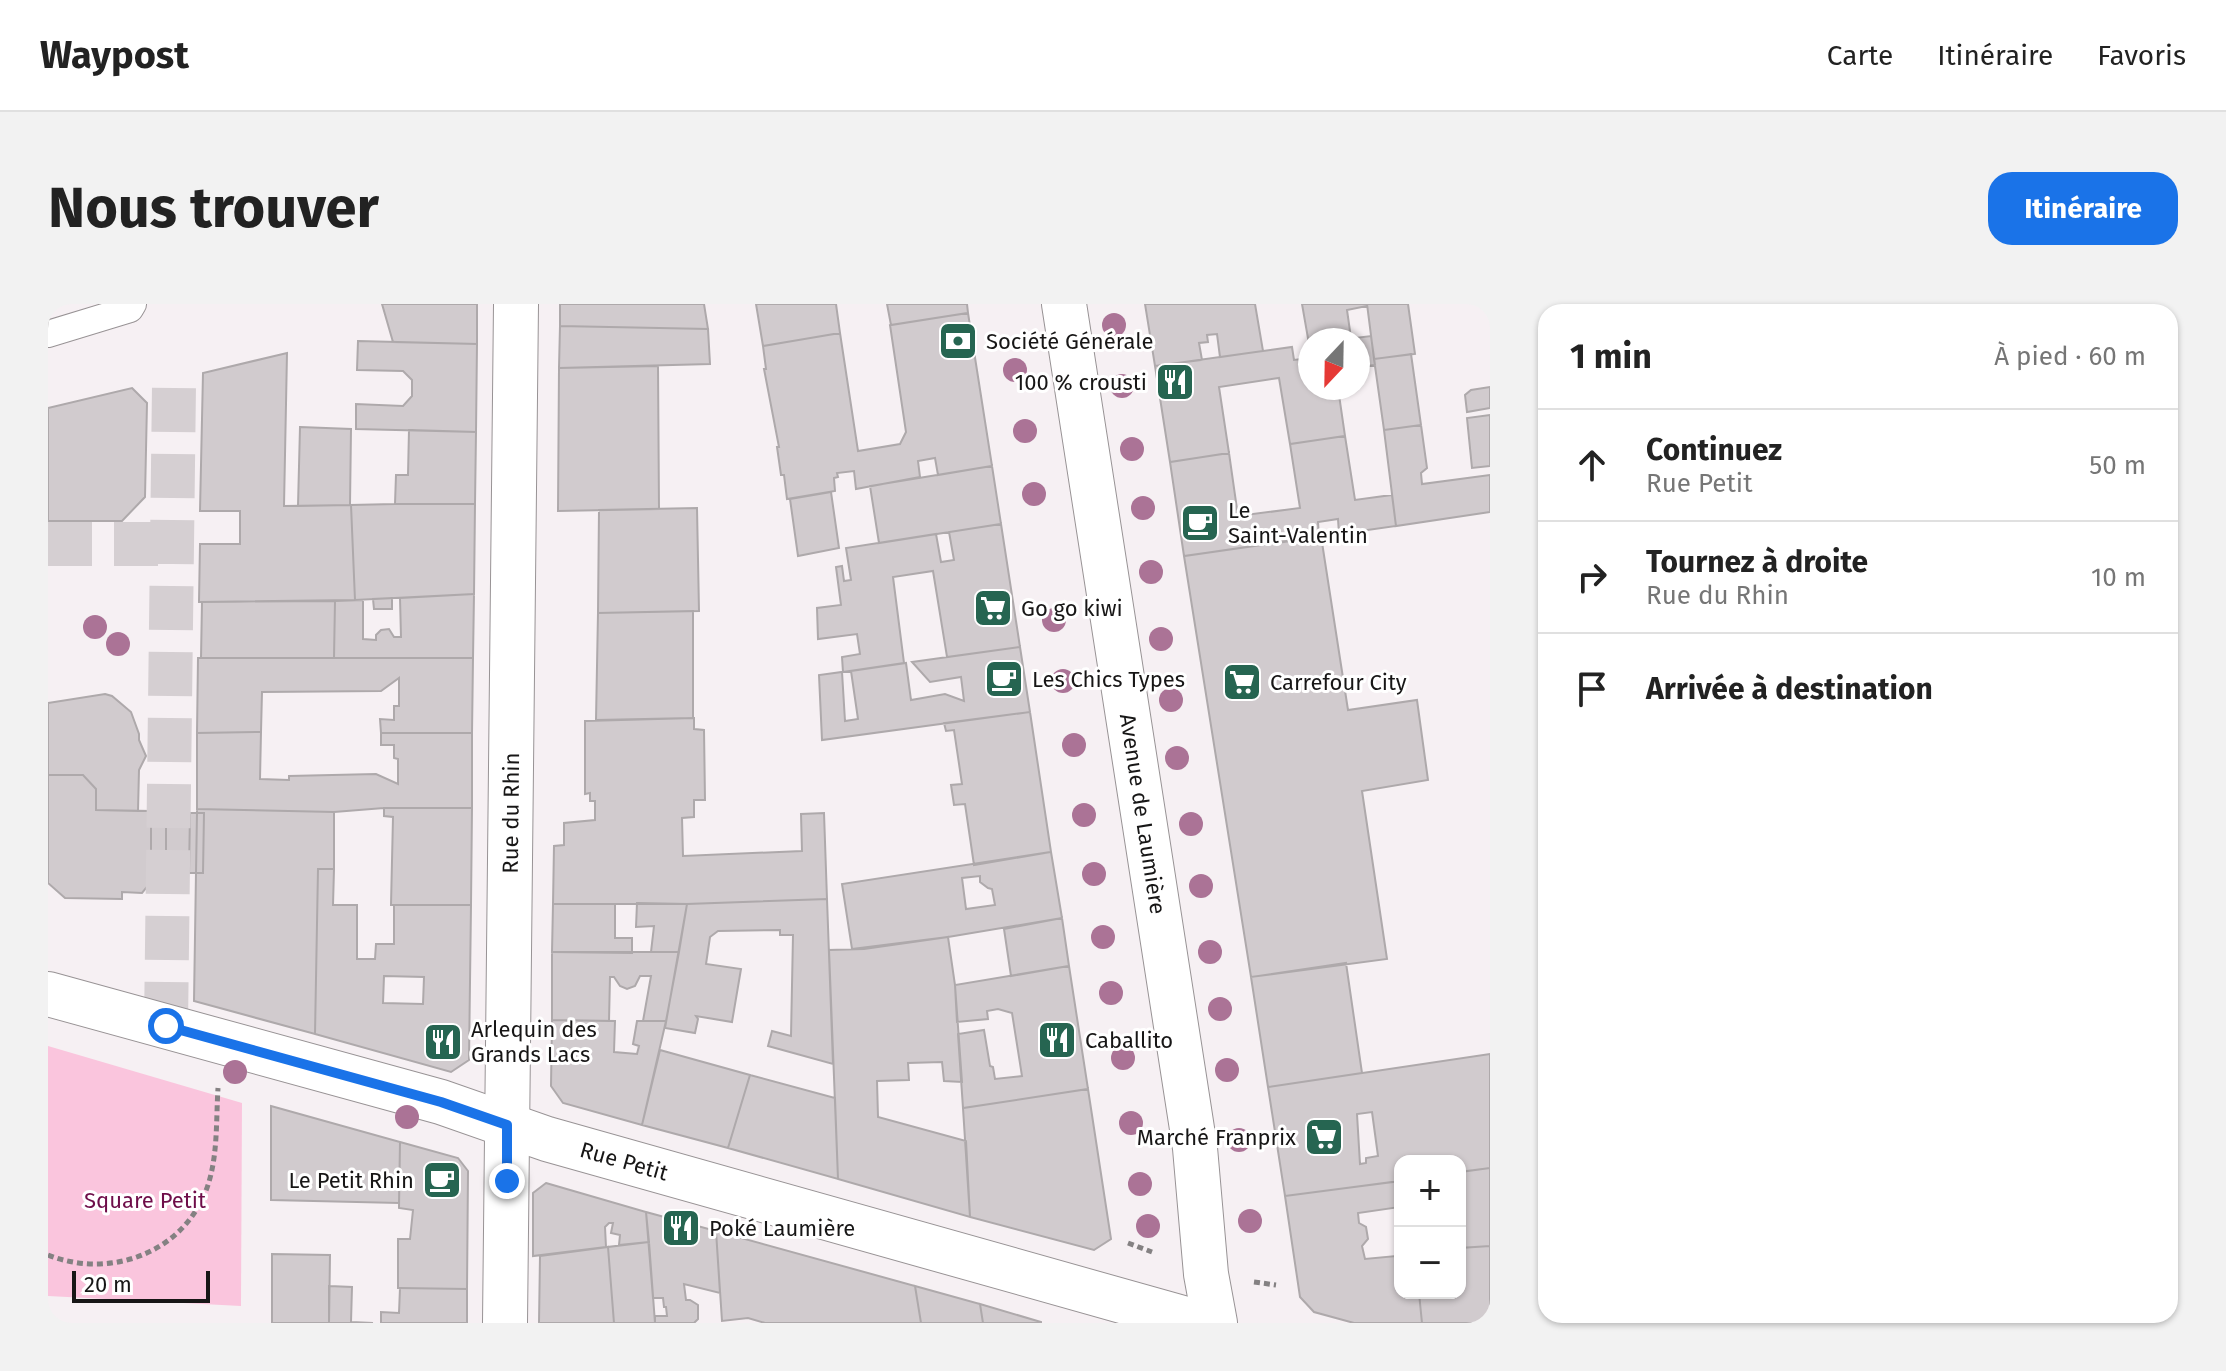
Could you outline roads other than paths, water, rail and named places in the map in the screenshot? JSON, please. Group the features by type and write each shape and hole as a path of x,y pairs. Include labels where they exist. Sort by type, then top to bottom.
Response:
{"street":[{"name":"Rue du Rhin","path":"505,1323 516,304"},
{"name":"Avenue de Laumière","path":"1064,304 1195,1148 1206,1274 1215,1323"},
{"name":"Rue Petit","path":"48,994 441,1102 547,1139 1200,1323"}],"lane":[{"path":"48,334 130,309 133,304"}],"tunnel":[{"path":"166,1026 174,385"},
{"path":"48,544 172,544"}],"place":[{"name":"Société Générale","path":"958,341"},
{"name":"100 % crousti","path":"1175,382"},
{"name":"Le Saint-Valentin","path":"1200,523"},
{"name":"Go go kiwi","path":"993,608"},
{"name":"Les Chics Types","path":"1004,679"},
{"name":"Carrefour City","path":"1242,682"},
{"name":"Caballito","path":"1057,1040"},
{"name":"Arlequin des Grands Lacs","path":"443,1042"},
{"name":"Marché Franprix","path":"1324,1137"},
{"name":"Le Petit Rhin","path":"442,1180"},
{"name":"Poké Laumière","path":"681,1228"}],"park label":[{"name":"Square Petit","path":"145,1200"}]}
